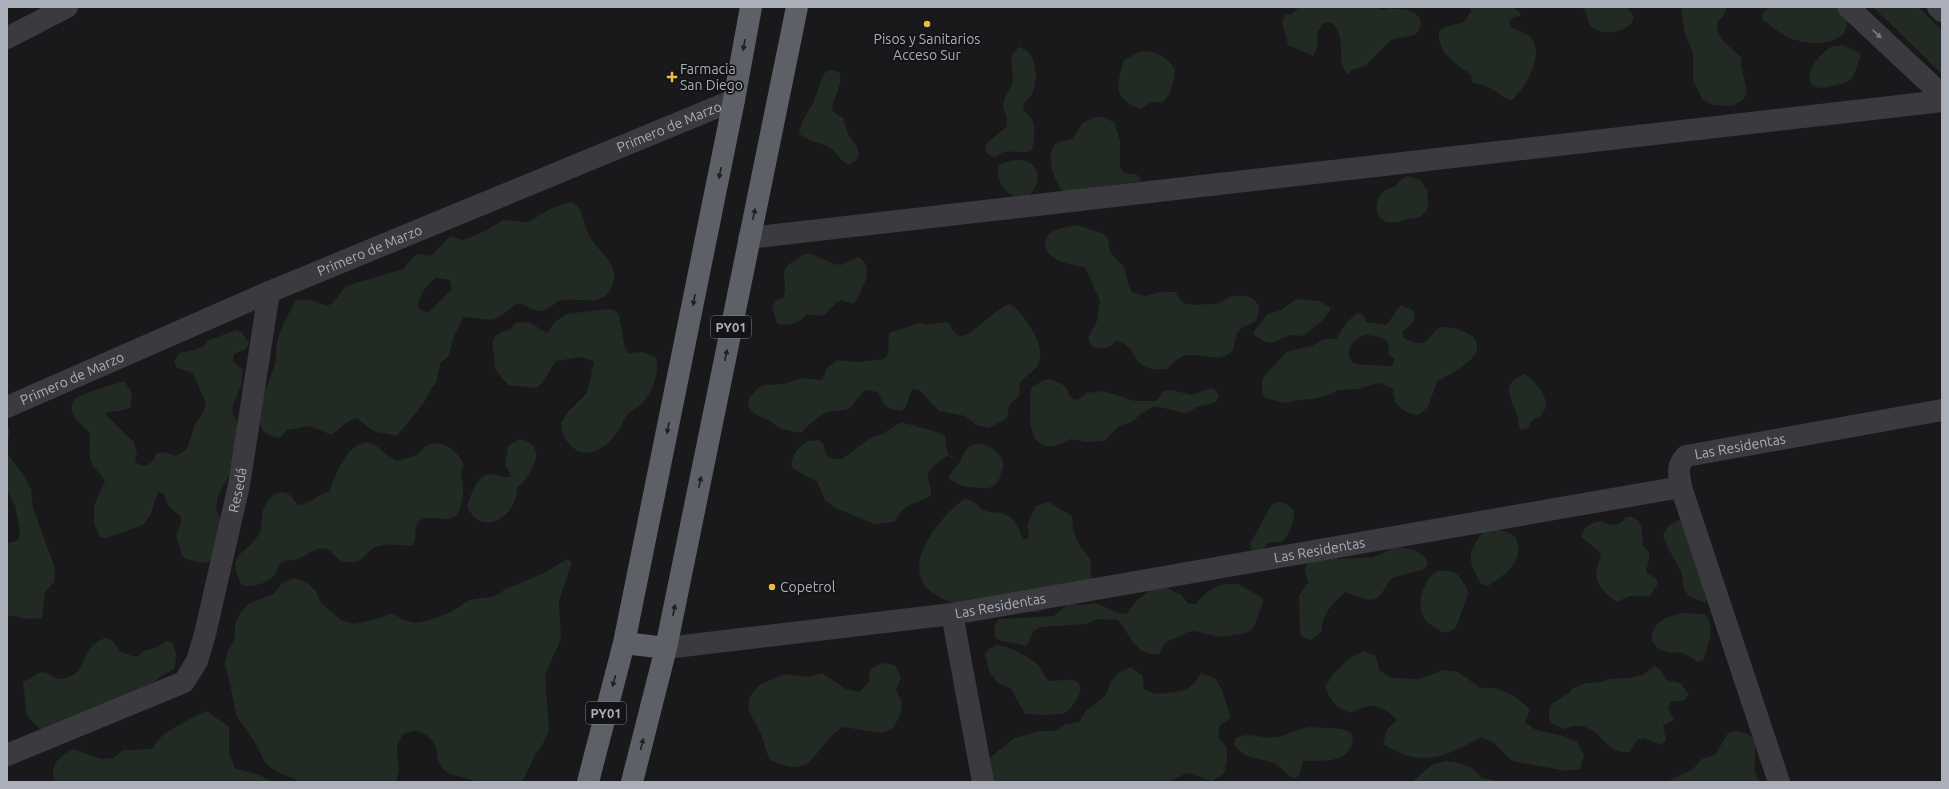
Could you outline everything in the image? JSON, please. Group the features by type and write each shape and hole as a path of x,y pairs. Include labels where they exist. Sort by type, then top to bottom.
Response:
{"highway":[{"name":"PY01","path":"588,782 624,643 734,100 751,7"},
{"name":"PY01","path":"632,782 666,648 797,7"},
{"path":"624,643 666,648"}],"street":[{"path":"7,38 67,7"},
{"path":"1848,7 1942,95"},
{"path":"1938,7 1942,11"},
{"name":"Primero de Marzo","path":"7,407 269,292 734,100"},
{"path":"749,238 1942,101"},
{"name":"Resedá","path":"7,755 184,682 197,661 206,634 239,485 269,292"},
{"name":"Las Residentas","path":"666,648 952,614 1681,486 1678,469 1681,461 1686,456 1942,410"},
{"path":"1681,486 1779,782"},
{"path":"952,614 983,782"}],"shaded area":[{"path":"1299,7 1376,7 1382,10 1389,8 1409,10 1420,18 1421,24 1415,35 1394,39 1365,66 1352,70 1349,75 1344,69 1342,63 1340,36 1332,23 1325,22 1317,32 1318,45 1313,56 1288,45 1282,22 1285,15 1292,14"},
{"path":"1469,7 1513,7 1521,16 1514,17 1509,21 1512,28 1529,36 1535,45 1535,62 1532,71 1522,89 1511,101 1486,86 1472,82 1471,75 1454,62 1444,52 1441,46 1439,31 1444,27 1464,22 1471,11"},
{"path":"1582,7 1626,7 1632,13 1633,19 1630,24 1617,31 1600,31 1591,26 1586,12"},
{"path":"1681,7 1727,7 1723,17 1718,21 1717,27 1721,38 1742,58 1741,64 1747,92 1744,99 1733,106 1713,105 1702,99 1693,80 1693,53 1685,34"},
{"path":"1769,7 1844,7 1847,20 1846,29 1840,36 1822,43 1799,41 1789,38 1763,20 1762,14"},
{"path":"1873,7 1918,7 1942,30 1942,74"},
{"path":"1843,45 1861,54 1855,71 1849,81 1823,88 1815,86 1811,83 1809,79 1811,70 1816,61 1825,51 1830,48"},
{"path":"1019,47 1026,50 1031,56 1036,72 1034,89 1030,97 1025,102 1023,108 1033,121 1033,144 1031,151 1003,152 995,158 989,155 985,150 987,143 1007,126 1007,119 1003,107 1004,100 1013,82 1011,56"},
{"path":"1142,51 1153,52 1162,56 1169,61 1175,69 1172,87 1169,95 1163,102 1151,102 1140,109 1125,101 1121,96 1118,84 1124,60"},
{"path":"833,70 840,73 841,78 832,106 832,111 843,118 848,134 856,146 859,154 855,161 849,165 830,148 806,139 799,133 803,120 814,101 824,74 826,71"},
{"path":"1095,117 1101,117 1114,122 1120,140 1120,168 1125,173 1138,175 1142,181 1063,192 1056,182 1052,168 1051,153 1053,148 1058,142 1072,139 1083,123"},
{"path":"1016,160 1026,161 1033,165 1038,177 1033,191 1028,197 1021,200 1003,188 998,173 998,166 1003,163"},
{"path":"1407,176 1420,180 1428,192 1427,199 1429,206 1418,218 1396,222 1388,222 1383,220 1379,217 1377,212 1377,201 1385,190 1393,187"},
{"path":"571,202 576,205 581,212 589,235 613,268 614,279 611,288 602,298 596,300 562,300 544,311 535,310 519,303 495,319 491,320 471,317 463,318 454,336 449,355 440,364 436,384 433,386 423,404 397,436 373,431 357,418 347,422 332,435 309,426 287,430 280,438 273,437 266,433 261,426 259,418 260,409 265,390 275,364 278,338 284,322 295,301 308,299 327,306 333,303 346,286 403,269 413,257 418,254 431,256 450,236 462,240 469,238 487,230 503,220 528,222 552,208","holes":["436,278 450,280 452,289 429,312 422,311 417,306 424,290 432,280"]},
{"path":"1077,225 1104,234 1108,239 1110,252 1124,267 1132,292 1146,296 1160,292 1175,292 1180,300 1186,304 1216,304 1233,296 1246,296 1256,301 1258,305 1258,316 1255,322 1239,331 1232,351 1227,355 1219,357 1197,355 1183,356 1167,369 1146,367 1140,363 1129,348 1116,341 1108,348 1091,346 1088,338 1097,321 1100,301 1085,267 1060,261 1046,250 1045,246 1048,235 1052,232"},
{"path":"809,253 834,264 841,265 858,257 864,261 866,267 867,273 863,286 854,304 841,300 824,315 807,314 794,324 777,324 772,306 776,301 783,298 785,293 785,270 792,262"},
{"path":"1298,299 1319,301 1331,308 1324,319 1304,336 1291,335 1271,343 1265,342 1253,334 1268,314 1281,310"},
{"path":"1010,304 1022,315 1033,331 1040,349 1040,358 1036,368 1019,384 1019,396 1009,405 1007,418 989,428 976,425 965,416 939,411 919,390 912,389 906,407 901,411 891,409 886,406 877,392 864,390 852,406 846,410 826,412 801,433 781,429 770,421 751,411 748,405 749,398 758,388 764,385 784,384 802,378 822,380 827,368 837,360 857,362 884,359 888,354 889,333 920,323 927,325 946,322 951,325 951,328 957,335 965,335 977,328 1004,306"},
{"path":"1401,305 1414,311 1415,314 1414,320 1403,331 1403,338 1414,342 1426,342 1439,328 1449,327 1469,334 1474,338 1477,345 1476,352 1472,359 1437,382 1428,407 1418,415 1408,413 1402,409 1395,401 1392,388 1379,383 1358,389 1338,390 1332,394 1312,399 1285,403 1265,398 1262,392 1262,379 1286,352 1312,346 1323,339 1336,339 1347,322 1358,313 1364,316 1366,322 1385,325 1390,321","holes":["1367,335 1380,337 1387,341 1389,348 1388,354 1395,359 1392,366 1353,363 1349,354 1351,345 1362,336"]},
{"path":"607,309 614,310 619,315 625,349 629,353 644,352 656,358 657,369 655,381 647,397 642,403 631,411 609,442 597,450 583,453 570,445 562,433 561,423 568,412 587,393 594,362 582,357 556,361 542,383 536,388 509,385 500,376 496,369 492,343 496,335 511,329 515,323 529,322 547,333 555,322 566,314"},
{"path":"235,330 241,332 249,342 246,349 234,354 233,361 243,370 242,383 232,408 233,415 237,420 237,444 231,472 218,496 216,509 221,521 213,558 208,562 200,563 182,556 176,535 181,523 180,516 168,505 165,495 159,492 151,514 143,525 106,538 100,537 94,524 94,505 105,482 92,464 89,452 90,433 78,422 73,414 72,405 74,399 114,384 125,382 132,393 131,407 125,410 105,414 134,442 137,454 135,461 139,465 145,465 154,459 157,453 164,452 176,456 187,449 195,424 203,413 206,403 193,374 177,368 174,362 179,353 199,348 208,341"},
{"path":"1525,374 1542,391 1546,402 1546,408 1541,415 1533,420 1528,428 1521,430 1509,392 1512,382"},
{"path":"1050,379 1065,386 1069,395 1074,400 1081,398 1086,393 1104,391 1135,401 1156,401 1164,391 1172,390 1191,395 1211,388 1216,390 1219,397 1216,402 1197,407 1186,414 1160,407 1153,407 1142,413 1131,422 1119,426 1105,441 1085,442 1071,439 1061,444 1045,446 1039,443 1032,431 1030,422 1030,396 1032,387 1044,380"},
{"path":"901,422 940,433 945,436 948,455 961,460 947,456 935,464 930,470 928,476 931,495 902,510 895,522 874,524 836,508 825,500 817,482 792,468 793,456 807,441 819,440 824,445 825,452 829,457 842,459 869,439 882,434"},
{"path":"7,426 10,430 7,450"},
{"path":"519,439 528,442 534,447 536,460 533,467 517,488 515,499 505,516 497,521 489,523 481,521 473,516 467,506 475,486 482,477 486,475 493,474 510,477 509,471 505,465 508,446"},
{"path":"369,442 397,461 415,456 425,447 432,444 438,443 449,447 454,451 464,465 461,473 463,496 460,510 457,515 444,519 424,519 419,522 416,529 415,541 412,546 391,544 381,545 372,549 360,560 355,562 344,562 330,551 322,548 298,559 283,562 279,565 273,577 266,582 253,586 242,585 235,566 236,560 259,534 263,510 272,496 280,492 284,493 289,495 298,505 307,503 329,492 339,468 348,454 361,444"},
{"path":"981,444 990,447 999,454 1002,458 1003,468 998,481 994,486 974,488 958,484 948,477 968,448 972,445"},
{"path":"7,450 9,456 25,477 31,489 33,508 55,568 54,582 45,592 42,618 29,619 7,615 7,543 14,542 19,538 20,531 15,505 7,490"},
{"path":"965,499 973,502 985,511 1005,514 1013,520 1023,540 1029,537 1027,524 1036,506 1049,502 1072,516 1073,528 1077,540 1091,559 1090,572 1098,592 1053,585 1049,590 1043,610 1035,613 1029,611 1015,601 989,603 963,601 957,604 933,594 923,583 919,572 920,560 924,548 938,524 947,514"},
{"path":"1279,502 1286,504 1294,510 1292,527 1283,541 1268,543 1264,549 1252,551 1250,544 1272,504"},
{"path":"1626,517 1633,517 1642,527 1642,540 1644,547 1649,552 1646,572 1657,579 1657,586 1649,596 1629,596 1617,602 1602,590 1596,577 1601,553 1581,537 1586,527 1592,523 1603,522 1615,525"},
{"path":"1688,517 1703,525 1709,535 1711,554 1706,603 1689,596 1684,590 1681,571 1668,548 1663,535 1667,528 1673,523"},
{"path":"1491,529 1504,531 1516,537 1518,554 1512,566 1502,576 1488,586 1481,584 1476,576 1471,562 1471,556 1478,538 1484,531"},
{"path":"1400,547 1420,553 1428,563 1425,569 1392,578 1381,594 1375,599 1369,600 1345,592 1326,614 1322,625 1322,631 1311,640 1304,638 1300,634 1299,595 1308,583 1305,571 1309,563 1313,560 1324,557 1339,559 1374,557 1394,548"},
{"path":"567,559 572,563 559,600 561,639 545,675 549,729 544,742 536,753 522,782 474,782 472,780 448,773 440,766 437,751 432,741 426,735 417,730 403,734 397,745 399,771 396,782 301,782 277,772 266,764 253,739 237,717 225,663 228,650 235,638 235,625 240,613 248,604 274,594 282,583 294,578 307,583 316,591 321,603 341,620 354,624 380,618 392,613 402,619 415,623 427,621 451,612 469,600 495,596 506,589 544,573"},
{"path":"1439,571 1452,571 1458,575 1467,588 1468,595 1456,627 1445,633 1429,624 1423,616 1421,610 1421,597 1423,590 1430,578"},
{"path":"1224,584 1238,584 1263,598 1262,605 1252,630 1246,633 1220,637 1194,631 1188,632 1166,642 1159,654 1151,654 1140,649 1130,638 1118,620 1098,619 1086,624 1041,627 1033,632 1027,646 1001,641 995,637 995,625 999,619 1054,616 1068,604 1082,605 1096,603 1121,614 1128,613 1133,605 1142,596 1161,585 1180,594 1189,604 1196,604 1208,591"},
{"path":"1685,613 1705,614 1710,624 1711,630 1709,642 1704,659 1698,662 1682,653 1669,653 1659,649 1652,639 1655,627 1661,621 1672,616"},
{"path":"105,638 112,640 120,651 132,656 138,656 143,651 156,648 167,641 173,643 176,655 175,668 152,684 41,730 27,716 23,682 41,672 47,673 58,679 75,674 90,649 96,643"},
{"path":"996,645 1012,649 1035,662 1049,681 1071,680 1077,682 1080,686 1080,690 1073,706 1063,714 1025,714 1011,689 998,683 989,671 985,655 989,649"},
{"path":"1364,651 1376,656 1379,670 1392,678 1419,679 1444,670 1458,672 1481,688 1495,688 1508,693 1520,700 1530,710 1525,722 1536,730 1564,736 1577,742 1584,755 1580,769 1567,771 1512,761 1493,742 1481,737 1455,751 1429,758 1408,756 1383,744 1387,729 1397,720 1386,711 1376,706 1364,707 1351,713 1346,711 1335,704 1329,697 1325,687 1332,676 1342,666 1352,657"},
{"path":"882,663 895,665 901,678 896,690 902,702 900,716 893,728 881,733 843,727 832,735 812,760 805,765 796,767 785,765 769,759 761,734 748,710 750,697 758,686 783,674 810,677 822,673 846,689 859,692 869,682 870,669"},
{"path":"1654,666 1660,669 1667,680 1680,683 1689,694 1685,700 1671,702 1668,707 1674,720 1663,726 1666,740 1662,745 1643,738 1637,740 1629,752 1621,752 1608,745 1597,734 1583,726 1574,726 1563,729 1551,723 1549,710 1552,704 1569,693 1573,688 1587,683 1602,682 1607,679 1628,678 1643,675"},
{"path":"1131,667 1143,676 1144,689 1156,694 1184,690 1194,683 1201,673 1215,678 1222,690 1231,718 1220,725 1218,737 1227,748 1227,761 1224,774 1212,781 1187,773 1167,782 988,782 984,766 993,755 1014,738 1041,731 1055,731 1065,724 1079,722 1086,711 1106,695 1110,683 1118,673"},
{"path":"207,711 229,727 229,754 235,768 260,775 272,782 55,782 53,771 56,762 64,754 73,749 101,759 113,758 123,750 152,749 158,740 168,732"},
{"path":"1310,727 1347,730 1352,735 1352,744 1349,751 1338,758 1324,761 1303,761 1300,774 1295,779 1269,761 1243,754 1234,744 1235,738 1243,736 1248,735 1269,738 1277,737"},
{"path":"1734,731 1746,733 1752,738 1755,744 1756,776 1761,782 1667,782 1693,769 1702,759 1715,755 1728,733"},
{"path":"1446,761 1460,763 1472,768 1483,778 1503,782 1412,782 1433,764"}],"place":[{"name":"Pisos y Sanitarios Acceso Sur","path":"927,24"},
{"name":"Farmacia San Diego","path":"672,77"},
{"name":"Copetrol","path":"772,587"}]}
